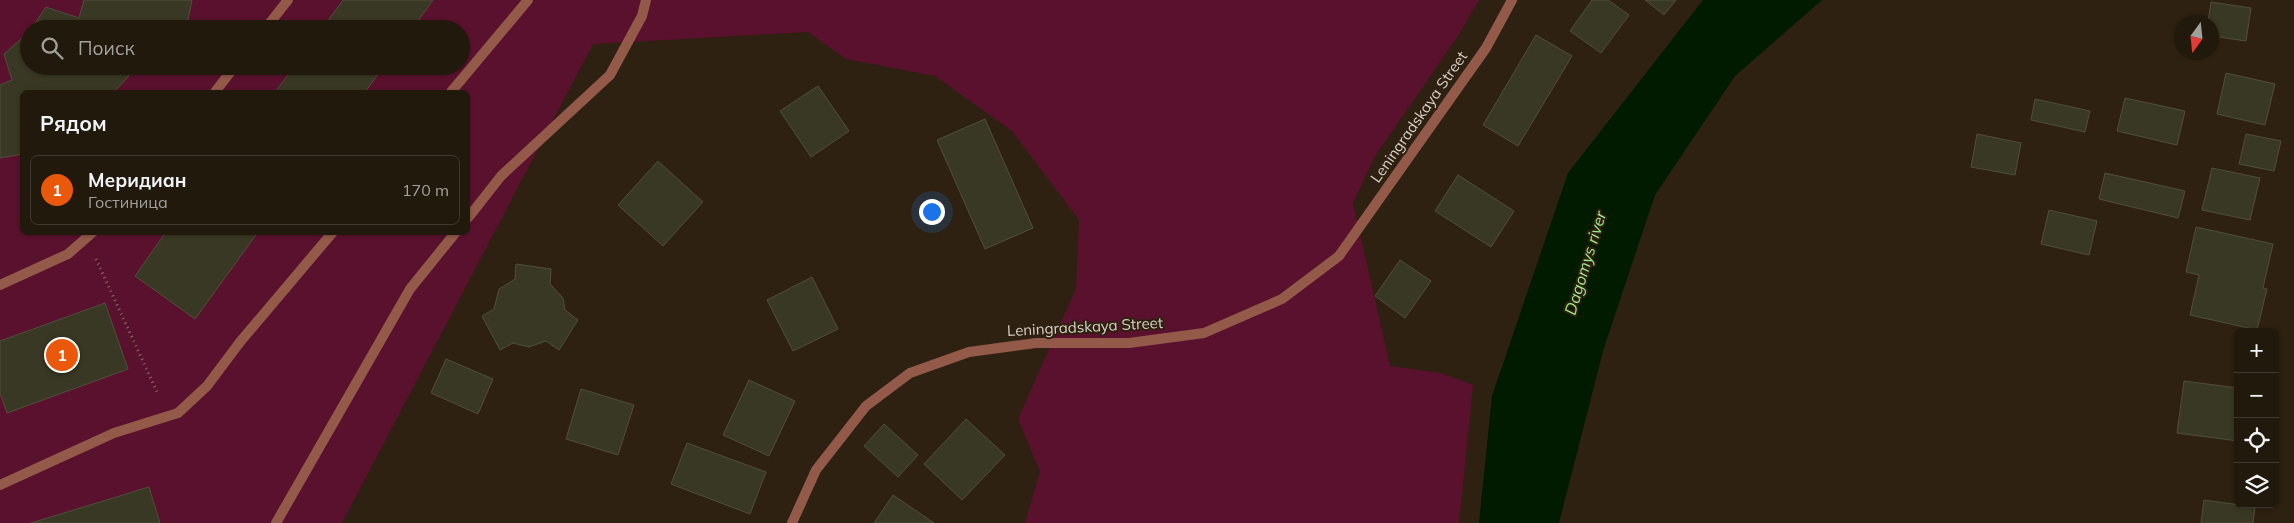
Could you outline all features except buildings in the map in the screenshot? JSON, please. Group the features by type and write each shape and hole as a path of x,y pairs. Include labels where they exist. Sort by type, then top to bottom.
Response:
{"street":[{"path":"272,20 288,0"},
{"path":"470,69 528,0"},
{"path":"470,215 501,176 610,75 642,16 646,0"},
{"name":"Leningradskaya Street","path":"792,523 816,470 866,406 910,373 979,350 1036,343 1129,343 1204,333 1282,299 1339,256 1486,48 1512,0"},
{"path":"217,90 228,75"},
{"path":"453,90 465,75"},
{"path":"0,285 68,254 90,235"},
{"path":"0,485 114,433 178,413 207,386 240,342 330,235"},
{"path":"276,523 410,289 454,235"}],"path":[{"path":"90,235 168,416"}],"shaded area":[{"path":"0,0 1479,0 1458,36 1375,156 1353,203 1390,366 1440,373 1473,385 1459,523 1025,523 1040,472 1018,419 1076,289 1079,220 1012,131 935,76 846,59 808,32 593,44 342,523 0,523"}],"water":[{"name":"Dagomys river","path":"1703,0 1822,0 1735,76 1655,195 1603,351 1559,523 1479,523 1492,396 1568,173"}],"place":[{"name":"Меридиан","path":"62,355"}]}
